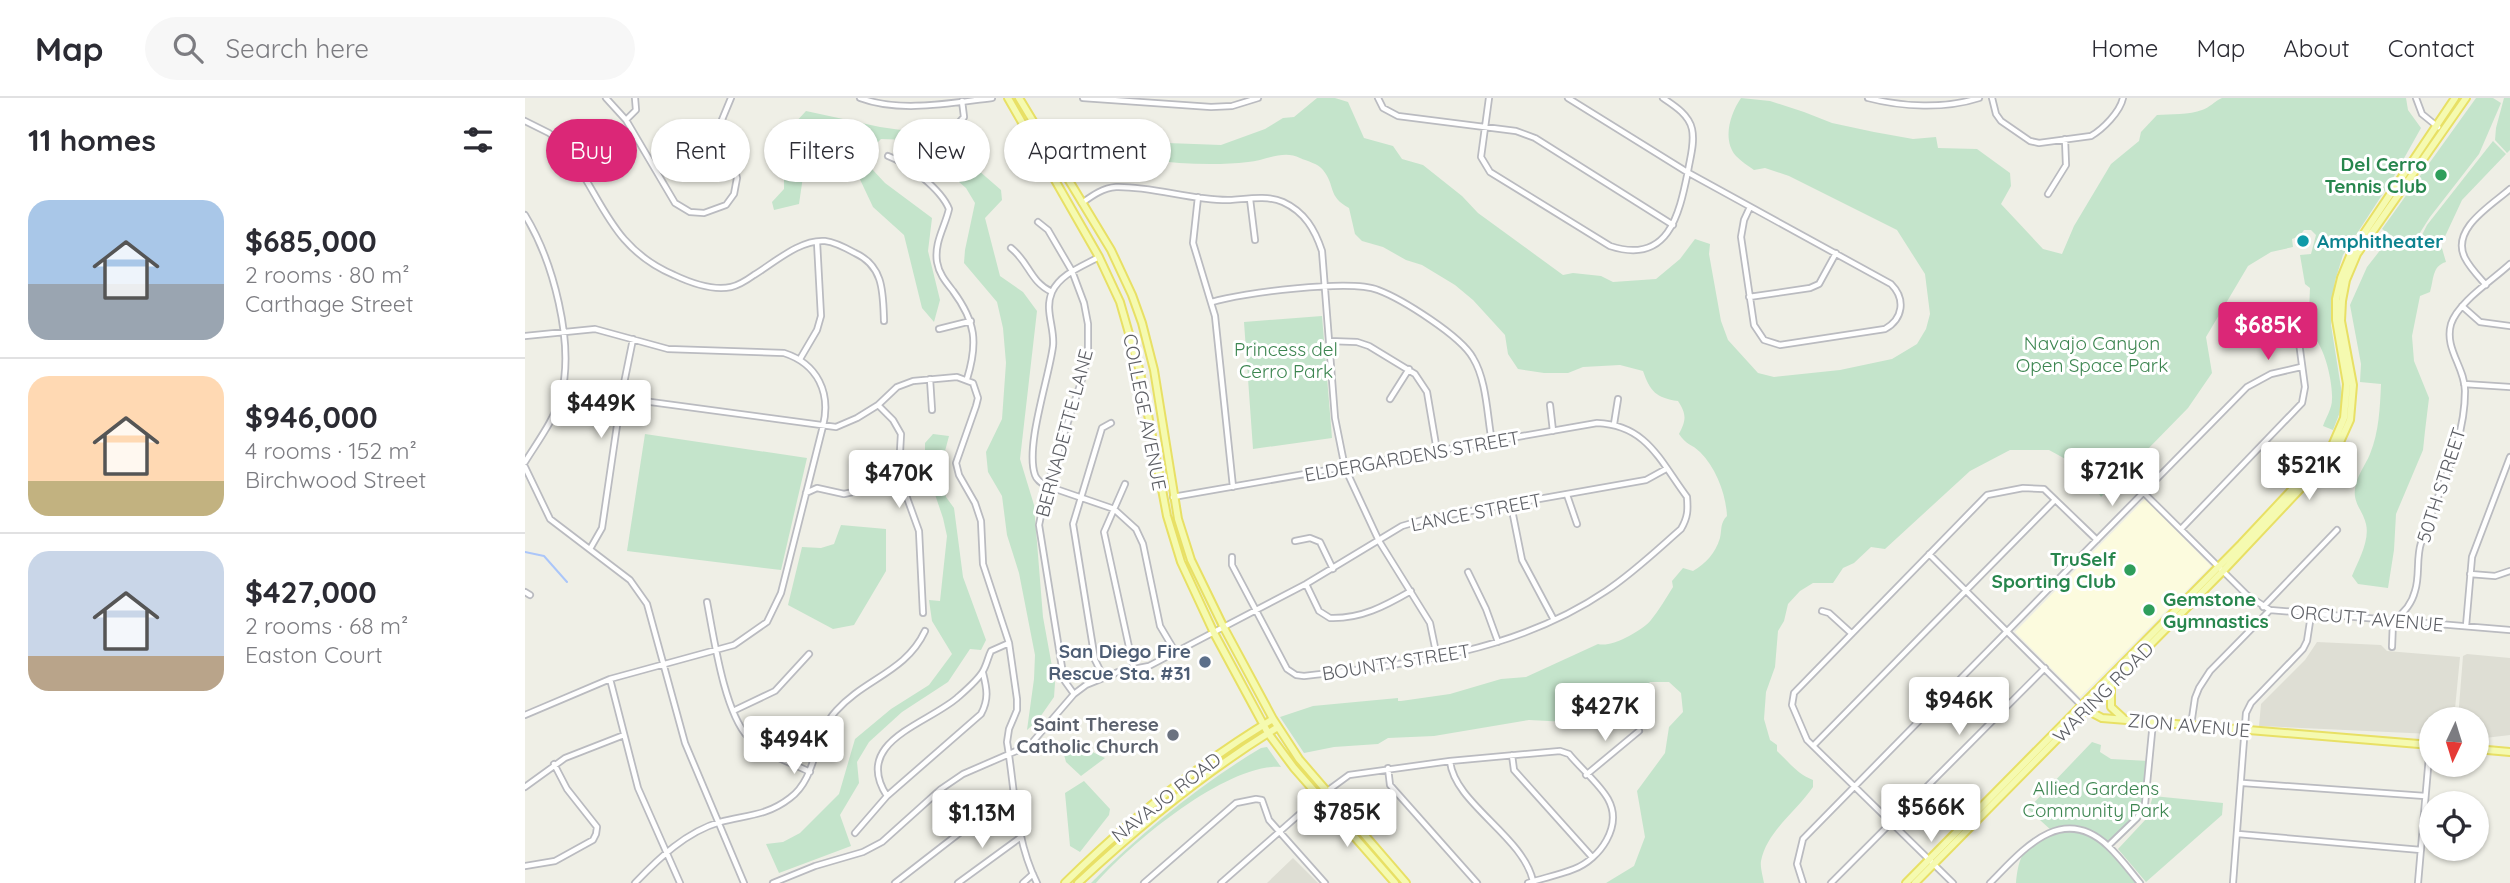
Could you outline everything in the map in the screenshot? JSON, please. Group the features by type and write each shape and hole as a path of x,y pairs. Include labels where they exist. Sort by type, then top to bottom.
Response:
{"main road":[{"name":"COLLEGE AVENUE","path":"1008,98 1099,257 1120,302 1133,342 1163,499 1181,562 1268,733"},
{"name":"COLLEGE AVENUE","path":"1019,98 1111,250 1142,323 1154,370 1173,497 1192,560 1224,628 1278,727"},
{"name":"WARING ROAD","path":"2084,708 2111,684 2332,448 2344,418 2347,384 2336,320 2336,299 2341,278 2353,251 2455,98"},
{"name":"WARING ROAD","path":"1906,883 1931,862 2328,462 2340,445 2350,419 2353,385 2341,321 2346,280 2357,254 2466,98"},
{"path":"2111,684 2111,708 2125,719"},
{"name":"ZION AVENUE","path":"2084,708 2095,716 2419,744"},
{"name":"NAVAJO ROAD","path":"1065,883 1159,799 1273,719"},
{"path":"1278,727 1322,794 1395,883"},
{"name":"NAVAJO ROAD","path":"1078,883 1165,807 1225,761 1278,727"},
{"path":"1268,733 1406,883"},
{"path":"2489,750 2510,752"},
{"path":"1092,857 1099,864"},
{"name":"WARING ROAD","path":"1915,883 1931,862"}],"street":[{"path":"606,98 625,119"},
{"path":"627,119 636,110 635,98"},
{"path":"637,139 675,203 690,212 704,213 726,205 734,194 737,178 719,139 719,127 731,98"},
{"path":"860,98 891,104 992,98"},
{"path":"1083,98 1211,107 1232,106 1258,98"},
{"path":"1378,98 1384,107 1398,116 1516,131 1535,138 1673,225"},
{"path":"1489,98 1481,157 1490,172 1610,246 1622,250 1645,249 1658,242 1677,217 1693,144 1691,125 1679,108 1664,98"},
{"path":"1568,98 1688,172 1891,284 1898,292 1901,307 1897,319 1889,327 1780,345 1770,344 1757,333 1749,297 1741,237 1750,207"},
{"path":"1868,98 1902,104 1934,105 1979,98"},
{"path":"1992,98 1996,114 2001,121 2030,141 2039,143 2098,132 2121,105 2123,98"},
{"path":"2416,98 2422,114 2443,131"},
{"path":"962,101 962,119"},
{"path":"525,121 549,133 567,151 610,224 627,243 644,258 676,276 715,288 735,286 798,248 817,242 831,243 846,248 871,263 883,288 884,321"},
{"path":"2048,194 2066,165 2065,139"},
{"path":"888,156 898,160 946,200 949,209 936,249 937,264 941,276 965,307 971,321 973,359 967,379"},
{"path":"1082,203 1097,193 1117,187 1225,200 1261,198 1283,202 1308,221 1322,251 1335,418 1345,468 1379,541 1430,623 1437,658"},
{"path":"2486,285 2466,261 2462,252 2462,239 2467,227 2510,189"},
{"path":"1198,197 1193,243 1212,302 1233,487"},
{"path":"1250,199 1255,240"},
{"path":"525,215 540,241 550,270 565,359 560,398 551,421 525,464 550,519 630,580 647,604 685,743 744,883"},
{"name":"BERNADETTE LANE","path":"1038,222 1048,230 1072,271 1084,303 1088,324 1088,355 1047,486 1039,525 1063,680 1074,694"},
{"path":"800,359 817,330 821,316 817,242"},
{"path":"1011,248 1020,255 1041,287 1052,292"},
{"path":"1749,297 1810,288 1819,284 1836,253"},
{"path":"1099,257 1072,271 1052,292 1048,306 1053,345 1034,447 1035,474 1039,482 1047,486 1114,509 1127,518 1140,536 1160,626 1176,653"},
{"path":"2510,264 2462,306 2480,322 2510,326"},
{"path":"1212,302 1234,295 1325,287 1362,287 1377,290 1440,326 1473,357 1480,374 1492,442"},
{"name":"50TH STREET","path":"2393,621 2406,609 2417,587 2420,545 2461,435 2464,384 2449,335 2452,322 2462,306"},
{"path":"939,329 971,321"},
{"path":"525,336 595,329 668,349 774,351 800,359 814,372 824,390 826,402 823,426 781,593 767,622 734,645 610,679 525,715"},
{"path":"2181,529 2300,407 2305,391 2298,335"},
{"path":"590,548 602,528 621,398 633,339"},
{"path":"1329,341 1357,342 1369,346 1415,374 1427,392 1437,451"},
{"path":"1803,883 1797,864 1803,839 2247,387 2271,374 2301,367"},
{"path":"1390,399 1409,369"},
{"path":"621,398 823,426 846,424 878,405 897,387 913,381 957,377 967,379 976,388 978,398 956,463 981,521 983,564 1009,643 1017,710 1007,742 1021,837 1037,883"},
{"path":"930,379 932,410"},
{"path":"2464,384 2510,387"},
{"path":"1618,399 1614,424 1632,430 1647,442 1666,469"},
{"path":"878,405 893,420 901,434 899,469 919,531 923,613"},
{"path":"1550,405 1553,431"},
{"path":"773,883 876,846 893,835 941,789 964,775 1030,745 1074,694 1103,676 1095,660 1073,524 1102,428 1111,422"},
{"name":"ELDERGARDENS STREET","path":"1173,497 1597,423 1614,424"},
{"path":"2466,626 2472,557 2510,457"},
{"name":"LANCE STREET","path":"1103,676 1149,666 1176,653 1306,584 1411,523 1646,480 1666,469"},
{"name":"BOUNTY STREET","path":"1232,557 1232,565 1255,611 1287,669 1296,675 1399,665 1473,651 1554,620 1615,585 1681,528 1688,514 1687,496 1666,469"},
{"path":"1125,484 1104,532 1134,670"},
{"path":"1953,883 1804,735 1793,705 1797,688 1987,495 2037,487 2044,489 2097,540"},
{"path":"805,493 817,488 844,494 862,491"},
{"name":"ORCUTT AVENUE","path":"2144,493 2247,595 2270,610 2510,630"},
{"path":"1567,495 1577,524"},
{"path":"1813,746 2056,499"},
{"path":"1511,505 1522,560 1554,620"},
{"path":"2263,607 2337,530"},
{"path":"1296,541 1310,538 1320,542 1333,569"},
{"path":"1929,554 2084,708"},
{"path":"2470,575 2495,576 2510,571"},
{"path":"1468,572 1498,642"},
{"path":"1306,584 1319,611 1330,618 1356,616 1382,608 1411,591"},
{"path":"707,602 716,651 739,725 757,745 810,772"},
{"path":"2191,725 2195,698 2210,671 2270,610"},
{"path":"1822,611 1829,613 1851,632"},
{"path":"2233,883 2246,713 2251,703 2303,649 2311,615"},
{"path":"2392,647 2393,621"},
{"path":"635,883 667,850 718,823 769,812 791,797 804,784 826,724 834,712 849,698 907,659 918,646 925,631"},
{"path":"887,796 876,775 877,764 884,750 897,737 940,711 983,673 991,650 1009,643"},
{"path":"733,711 775,691 809,654"},
{"path":"1831,883 2045,668"},
{"path":"855,833 887,796 981,714 988,690 983,673"},
{"path":"610,679 641,797 680,883"},
{"path":"2108,846 2137,818 2145,804 2153,722"},
{"path":"1586,775 1639,731"},
{"path":"525,787 554,764 624,735"},
{"path":"1221,883 1322,794 1349,775 1388,768 1450,761 1512,754 1551,750 1569,754 1607,798 1613,820 1606,842 1592,857 1575,869 1531,882 1528,862 1455,781 1450,761"},
{"path":"1512,754 1514,770 1592,857"},
{"path":"525,866 555,861 593,840 596,834 597,827 567,789 554,764"},
{"path":"1388,768 1390,785 1477,883"},
{"path":"2242,783 2419,796"},
{"path":"895,883 993,807 1014,799"},
{"path":"1144,883 1236,803 1256,799 1262,800 1269,820 1325,883"},
{"path":"1990,883 2032,841 2055,831 2079,831 2095,836 2108,846 2140,883"},
{"path":"2238,834 2419,850"},
{"path":"958,883 1021,837"},
{"path":"2418,883 2420,861"},
{"path":"1023,883 1033,874"}],"shaded area":[{"path":"2145,499 2211,566 2080,697 2015,632"},
{"path":"2317,642 2381,645 2387,651 2460,657 2455,707 2419,707 2419,733 2259,726 2261,704 2305,660"},
{"path":"2467,654 2510,658 2510,735 2489,737 2489,707 2459,707 2463,656"},
{"path":"1293,858 1318,883 1267,883"}],"green space":[{"name":"Navajo Canyon Open Space Park","path":"1317,98 1335,98 1348,102 1364,138 1393,146 1402,159 1423,165 1462,196 1478,213 1563,275 1573,273 1601,276 1613,282 1656,279 1680,259 1695,239 1710,244 1709,254 1721,321 1728,340 1758,373 1774,377 1840,370 1892,359 1917,344 1926,329 1930,314 1925,274 1897,230 1789,176 1765,168 1754,170 1736,156 1729,142 1729,127 1741,98 1770,101 1832,123 1874,132 1913,139 1936,137 1938,148 1977,149 2010,173 2011,186 2001,204 2043,249 2062,254 2074,226 2111,164 2139,141 2141,132 2157,115 2197,112 2222,98 2406,98 2408,110 2421,128 2393,178 2343,255 2335,281 2331,325 2342,394 2340,412 2333,430 2323,426 2332,403 2331,383 2323,352 2314,337 2308,333 2310,288 2305,284 2300,255 2311,254 2316,235 2311,230 2304,230 2300,236 2292,239 2293,247 2271,252 2248,266 2206,337 2212,373 2188,408 2101,497 2092,483 2071,462 2049,450 2010,450 1970,471 1885,549 1871,547 1854,563 1843,568 1833,583 1813,583 1800,591 1788,604 1784,621 1778,631 1775,667 1766,692 1764,719 1770,740 1777,745 1777,751 1798,771 1813,780 1813,787 1769,840 1761,861 1764,883 1606,883 1634,866 1645,837 1637,791 1665,753 1669,727 1683,712 1681,693 1669,682 1650,682 1641,691 1619,700 1621,704 1616,706 1611,702 1588,716 1568,722 1529,720 1434,736 1388,738 1378,744 1334,747 1304,753 1280,717 1313,706 1398,698 1398,701 1401,701 1450,694 1501,679 1526,677 1598,644 1604,645 1626,638 1651,620 1673,587 1672,581 1683,568 1693,571 1709,558 1715,549 1727,516 1722,490 1711,466 1700,452 1679,434 1685,418 1678,401 1664,398 1655,392 1648,384 1643,371 1620,365 1583,367 1568,373 1518,369 1508,354 1505,335 1473,300 1455,285 1422,265 1406,260 1383,247 1362,241 1355,234 1349,208 1337,199 1327,176 1316,164 1287,155 1229,164 1171,162 1171,143 1221,145 1265,129 1283,118 1294,117"},
{"name":"Del Cerro Tennis Club","path":"2476,98 2493,98 2501,103 2479,154 2414,242 2397,239 2382,229"},
{"path":"2504,98 2510,98 2510,150 2507,153 2495,140"},
{"path":"806,111 843,119 799,119"},
{"path":"879,127 893,129 893,139 879,141"},
{"path":"2493,141 2506,154 2462,200 2441,245 2446,262 2436,270 2430,292 2420,296 2412,336 2414,361 2429,398 2423,450 2396,514 2388,588 2358,584 2352,576 2363,551 2367,530 2365,519 2355,499 2355,489 2375,437 2381,384 2360,382 2361,364 2350,305 2367,267 2385,244 2416,247 2427,225"},
{"path":"879,177 932,218 928,251 940,300 934,322 922,308 904,235 873,207 861,182 879,182"},
{"path":"990,180 1001,190 1002,200 985,218 1000,276 1023,292 1037,311 1020,459 1034,505 1043,617 1055,683 1054,697 1038,720 1027,730 1035,655 1019,573 1007,535 1002,496 988,472 986,452 1002,419 1006,363 1003,328 997,302 964,263 975,203 959,182"},
{"path":"784,182 802,182 799,204 774,210 772,202 784,189"},
{"name":"Princess del Cerro Park","path":"1322,316 1332,438 1253,449 1244,322"},
{"path":"645,434 807,458 781,570 627,551"},
{"path":"933,434 949,436 939,464 940,479 946,497 954,508 963,577 986,640 981,650 970,649 948,682 902,712 869,742 857,762 859,783 840,815 851,846 779,873 766,844 783,842 800,833 839,794 855,739 891,709 929,685 952,654 932,621 929,600 940,601 947,536 925,465 925,443"},
{"path":"841,525 886,529 886,571 854,625 833,629 788,605 802,547 821,548 834,544"},
{"path":"1068,740 1105,758 1081,776 1066,762 1063,751"},
{"name":"Allied Gardens Community Park","path":"2092,742 2101,745 2100,752 2111,759 2149,761 2146,799 2141,812 2108,846 2140,883 2016,883 2019,864 2025,851 2052,831 2028,809"},
{"path":"1267,747 1281,767 1259,769 1208,791 1181,808 1132,847 1096,883 1091,883 1130,846 1193,794 1238,762"},
{"path":"1084,781 1110,809 1109,815 1080,852 1070,846 1065,793"},
{"path":"2153,796 2223,803 2222,815 2146,882 2118,849 2146,819"}],"waterway":[{"path":"525,552 544,556 567,582"}],"place":[{"name":"Del Cerro Tennis Club","path":"2441,175"},
{"name":"Amphitheater","path":"2303,241"},
{"name":"TruSelf Sporting Club","path":"2130,570"},
{"name":"Gemstone Gymnastics","path":"2149,610"},
{"name":"San Diego Fire Rescue Sta. #31","path":"1205,662"},
{"name":"Saint Therese Catholic Church","path":"1173,735"}]}
